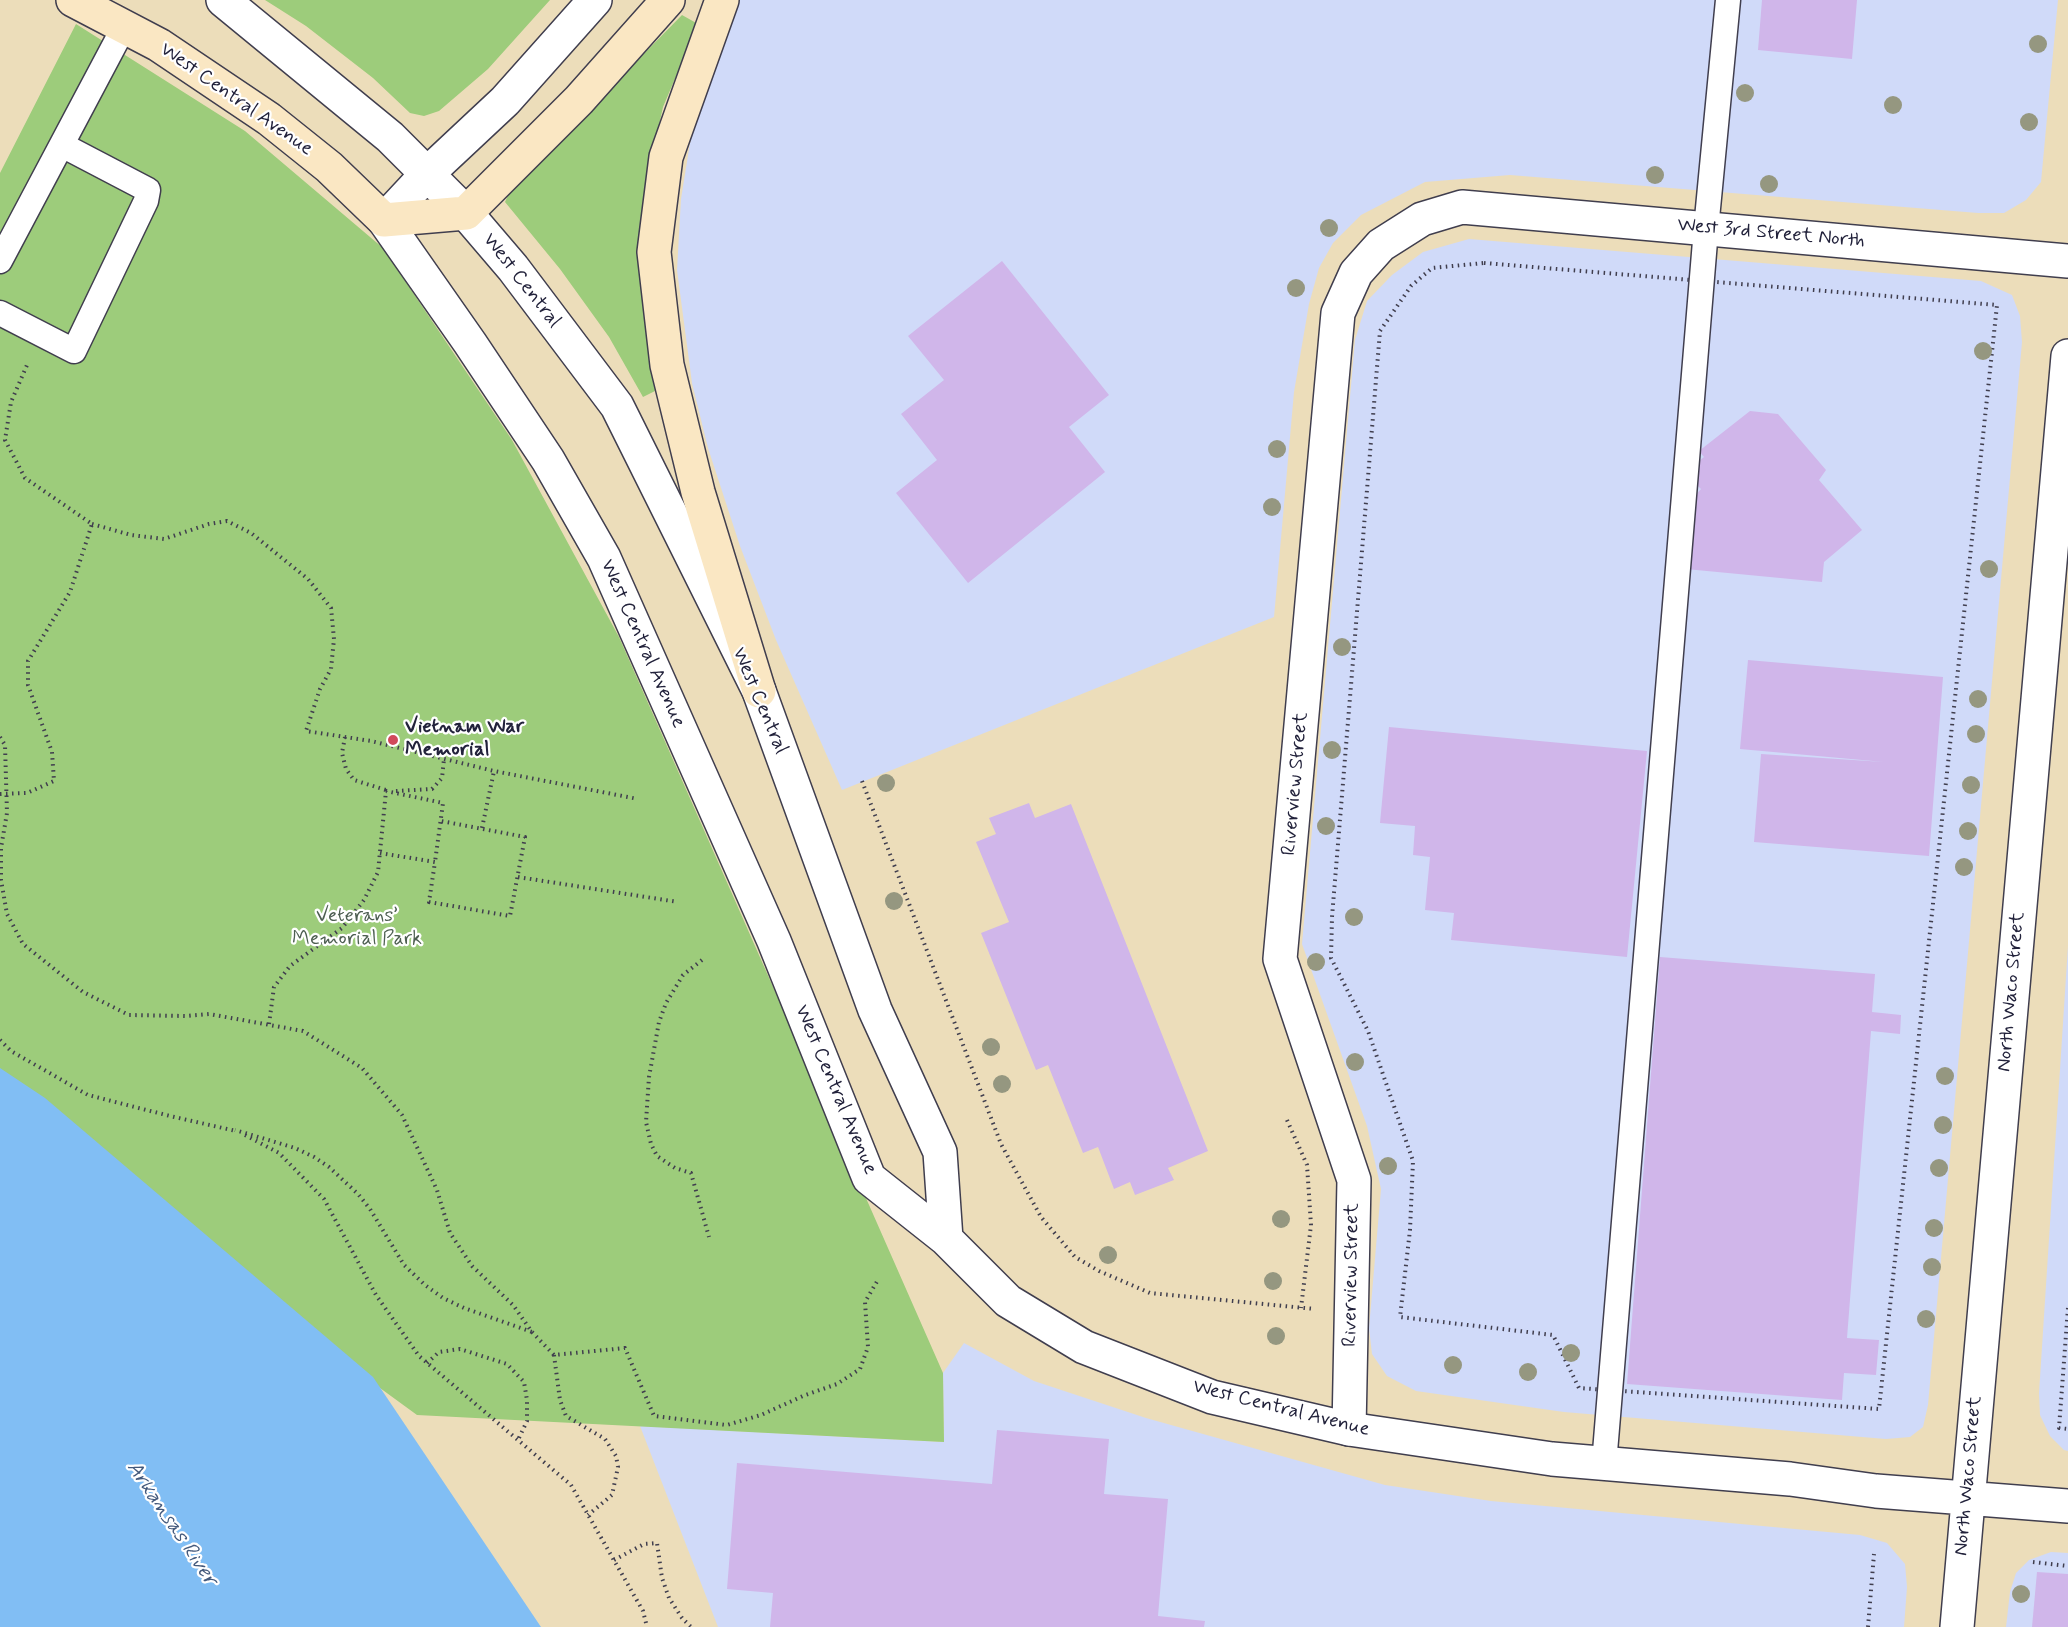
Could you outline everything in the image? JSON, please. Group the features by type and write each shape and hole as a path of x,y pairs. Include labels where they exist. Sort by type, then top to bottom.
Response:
{"main road":[{"name":"West Central Avenue","path":"73,0 159,45 269,119 329,167 384,220"},
{"path":"384,220 466,213 579,100 668,0"},
{"path":"722,0 666,157 654,252 667,365 695,480 759,691"}],"street":[{"path":"223,0 390,137 466,213"},
{"path":"384,220 427,174 504,101 595,0"},
{"name":"Riverview Street","path":"1349,1429 1354,1180 1280,959 1338,313 1356,273 1381,245 1422,219 1462,207 1474,208"},
{"name":"West 3rd Street North","path":"1474,208 2068,261"},
{"name":"West Central","path":"466,213 513,268 617,406 759,691 875,1010 940,1152 946,1239"},
{"name":"West Central Avenue","path":"384,220 548,460 604,558 774,941 869,1178 946,1239 1008,1301 1084,1347 1212,1397 1349,1429 1552,1459 1790,1479 1876,1491 2068,1506"},
{"name":"North Waco Street","path":"1957,1627 2068,356"}],"lane":[{"path":"1604,1464 1706,229 1728,0"},
{"path":"0,261 124,27"},
{"path":"0,313 74,351 146,201 148,189 62,145"}],"path":[{"path":"40,334 10,402 5,440 25,478 92,524 131,535 164,539 209,524 227,521 251,533 308,579 331,608 334,639 331,669 320,689 306,731 371,741 495,771 638,799"},
{"path":"0,794 27,793 54,781 52,752 28,685 28,661 70,592 92,524"},
{"path":"0,737 5,745 7,793 7,813 1,848 1,880 7,914 23,944 83,992 129,1016 209,1014 303,1031 362,1068 402,1115 437,1190 450,1233 472,1266 513,1305 532,1332 554,1355 560,1400 566,1416 605,1439 616,1456 618,1467 612,1495 588,1515"},
{"path":"345,737 342,753 346,769 354,780 386,791 443,803 429,902 510,916 525,837 441,820"},
{"path":"386,791 432,789 442,778 444,759"},
{"path":"482,828 495,771"},
{"path":"862,781 1001,1144 1041,1217 1075,1257 1099,1271 1150,1293 1400,1317"},
{"path":"269,1024 274,987 290,966 342,928 364,900 378,872 386,791"},
{"path":"380,853 435,862"},
{"path":"518,877 678,902"},
{"path":"702,960 683,975 666,1003 659,1022 649,1077 646,1122 651,1144 657,1156 675,1168 691,1173 709,1237"},
{"path":"0,1040 10,1051 88,1095 235,1130 295,1148 314,1157 329,1167 358,1194 370,1209 404,1265 425,1285 464,1308 532,1332"},
{"path":"1287,1120 1307,1165 1311,1226 1301,1308"},
{"path":"235,1130 279,1153 324,1199 376,1295 419,1356 571,1485 644,1611 647,1627"},
{"path":"554,1355 626,1348 654,1416 727,1425 761,1415 837,1384 860,1370 868,1347 865,1302 879,1278"},
{"path":"2068,1308 2059,1428 2068,1429"},
{"path":"426,1363 439,1352 460,1349 507,1364 524,1382 527,1400 527,1421 518,1440"},
{"path":"614,1560 644,1544 657,1543 662,1578 669,1598 691,1627"},
{"path":"1868,1627 1874,1554"},
{"path":"2033,1563 2068,1566"}],"shaded area":[{"path":"739,0 2058,0 2041,182 2026,200 2004,213 1978,213 1510,175 1425,182 1361,215 1333,243 1319,268 1309,304 1294,392 1274,617 842,790 776,640 740,546 708,448 692,383 677,270 681,199 690,143 707,77"},
{"path":"1469,239 1981,281 2012,295 2020,316 2022,342 1928,1405 1923,1427 1910,1437 1886,1439 1564,1412 1416,1391 1387,1376 1372,1354 1369,1328 1381,1189 1367,1126 1302,944 1355,340 1367,301 1392,275 1423,252"},
{"path":"2068,946 2068,1451 2050,1436 2040,1415 2039,1393"},
{"path":"964,1343 1034,1381 1146,1418 1385,1485 1491,1501 1860,1535 1887,1543 1905,1564 1907,1587 1904,1627 718,1627 640,1426 944,1442 943,1373"},
{"path":"2051,1552 2068,1553 2068,1627 2006,1627 2010,1592 2016,1573 2029,1560"}],"green space":[{"path":"265,0 550,0 488,69 439,111 424,116 410,113 373,78 306,26"},
{"path":"682,15 698,24 663,107 646,184 643,269 655,391 643,397 609,337 560,269 505,202 511,189"},
{"name":"Veterans’ Memorial Park","path":"76,24 245,131 383,248 512,440 619,637 943,1373 944,1442 417,1415 0,1111 0,173"}],"water":[{"name":"Arkansas River","path":"0,1068 45,1098 373,1377 541,1627 0,1627"}],"building":[{"path":"1762,0 1857,0 1852,59 1758,50"},
{"path":"1002,261 1109,395 1069,427 1105,472 968,583 896,493 937,460 901,414 944,380 908,336"},
{"path":"1750,411 1778,414 1826,470 1819,480 1862,530 1824,562 1822,582 1686,569 1693,498 1701,489 1691,479 1693,466 1704,457 1699,451"},
{"path":"1748,660 1943,677 1929,856 1754,842 1761,754 1884,762 1740,749"},
{"path":"1389,727 1647,751 1627,957 1451,940 1454,913 1425,910 1430,857 1413,855 1415,826 1380,823"},
{"path":"1029,803 1035,818 1071,804 1208,1151 1168,1168 1174,1180 1135,1195 1130,1182 1114,1189 1098,1147 1083,1153 1048,1065 1036,1070 981,933 1009,922 976,842 996,834 989,818"},
{"path":"1660,957 1875,974 1872,1012 1901,1015 1900,1034 1871,1031 1847,1338 1879,1340 1876,1375 1844,1373 1842,1400 1627,1384"},
{"path":"997,1430 1109,1439 1104,1494 1168,1499 1158,1616 1205,1621 1204,1627 770,1627 773,1593 727,1589 737,1463 992,1484"},
{"path":"2037,1572 2068,1574 2068,1627 2032,1627"}],"place":[{"name":"Vietnam War Memorial","path":"393,740"}]}
